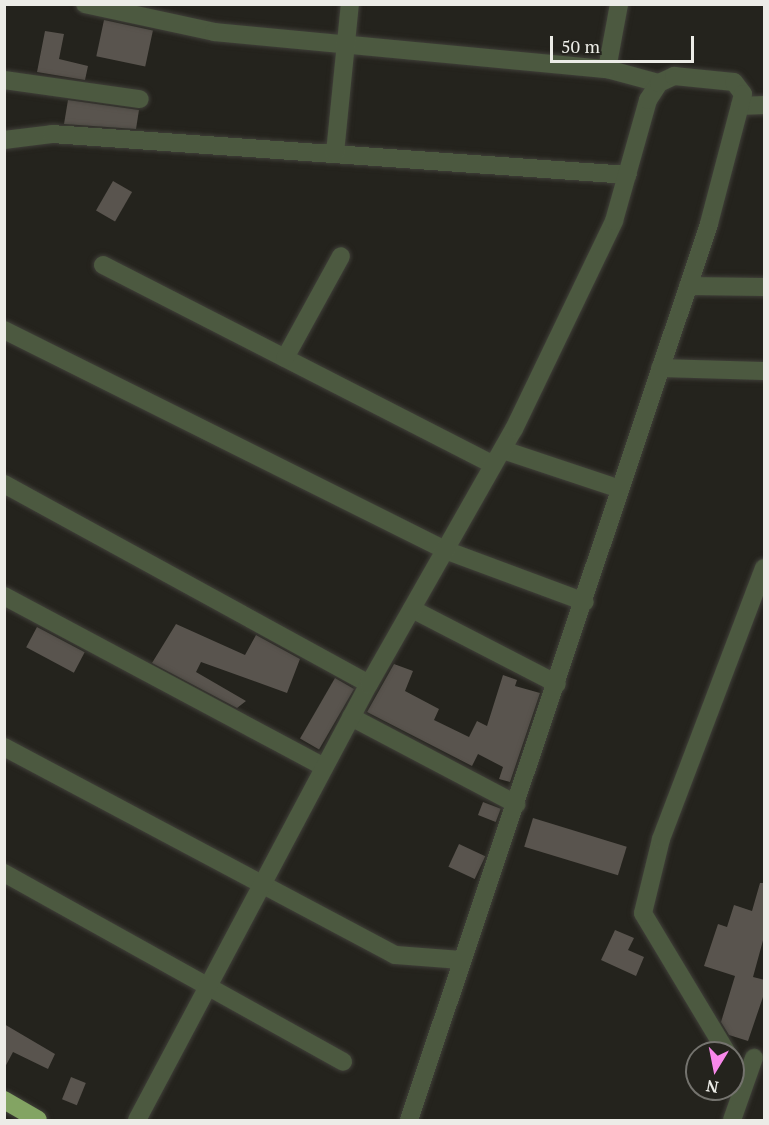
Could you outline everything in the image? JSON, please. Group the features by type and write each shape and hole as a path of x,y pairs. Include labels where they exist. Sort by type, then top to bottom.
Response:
{"highway":[{"path":"4,1100 38,1120"}],"street":[{"path":"85,4 214,32 607,69 659,83"},
{"path":"335,153 344,45 350,4"},
{"path":"607,69 619,4"},
{"path":"137,1120 206,983 351,717 498,458 614,221 648,100 659,83 674,76 734,82 743,94 688,286 585,602 409,1120"},
{"path":"4,80 140,99"},
{"path":"740,106 765,105"},
{"path":"4,140 52,134 628,176"},
{"path":"285,358 341,256"},
{"path":"103,265 285,358 498,458 620,489"},
{"path":"688,286 765,287"},
{"path":"4,330 445,550 585,602"},
{"path":"660,368 765,371"},
{"path":"4,484 369,684"},
{"path":"720,1041 643,913 661,839 765,568"},
{"path":"4,596 324,767"},
{"path":"412,609 557,684"},
{"path":"351,717 516,804"},
{"path":"4,747 395,955 462,960"},
{"path":"4,873 206,983 343,1062"},
{"path":"745,1084 754,1058"},
{"path":"732,1120 739,1101"}],"building":[{"path":"104,20 153,30 145,67 96,56"},
{"path":"45,31 64,34 59,59 88,66 85,80 37,72"},
{"path":"68,100 139,110 136,129 64,124"},
{"path":"113,181 132,192 115,221 96,210"},
{"path":"176,624 245,655 256,635 300,659 287,693 201,662 196,672 246,701 237,708 152,663"},
{"path":"37,627 85,652 74,673 26,647"},
{"path":"394,664 413,671 405,691 439,709 434,720 469,737 477,721 487,726 503,675 517,680 515,686 540,693 510,782 499,779 503,767 478,754 472,766 367,712"},
{"path":"335,678 354,689 319,750 300,739"},
{"path":"483,802 501,809 496,822 478,815"},
{"path":"533,818 627,847 618,875 524,847"},
{"path":"459,844 485,856 475,879 448,867"},
{"path":"760,883 765,883 765,933 753,977 765,980 765,991 748,1041 729,1035 721,1022 735,976 704,966 718,924 727,927 734,905 752,911"},
{"path":"615,930 634,938 628,950 644,957 636,976 601,960"},
{"path":"4,1024 55,1054 48,1069 13,1052 4,1069"},
{"path":"71,1077 86,1083 77,1105 62,1099"}]}
